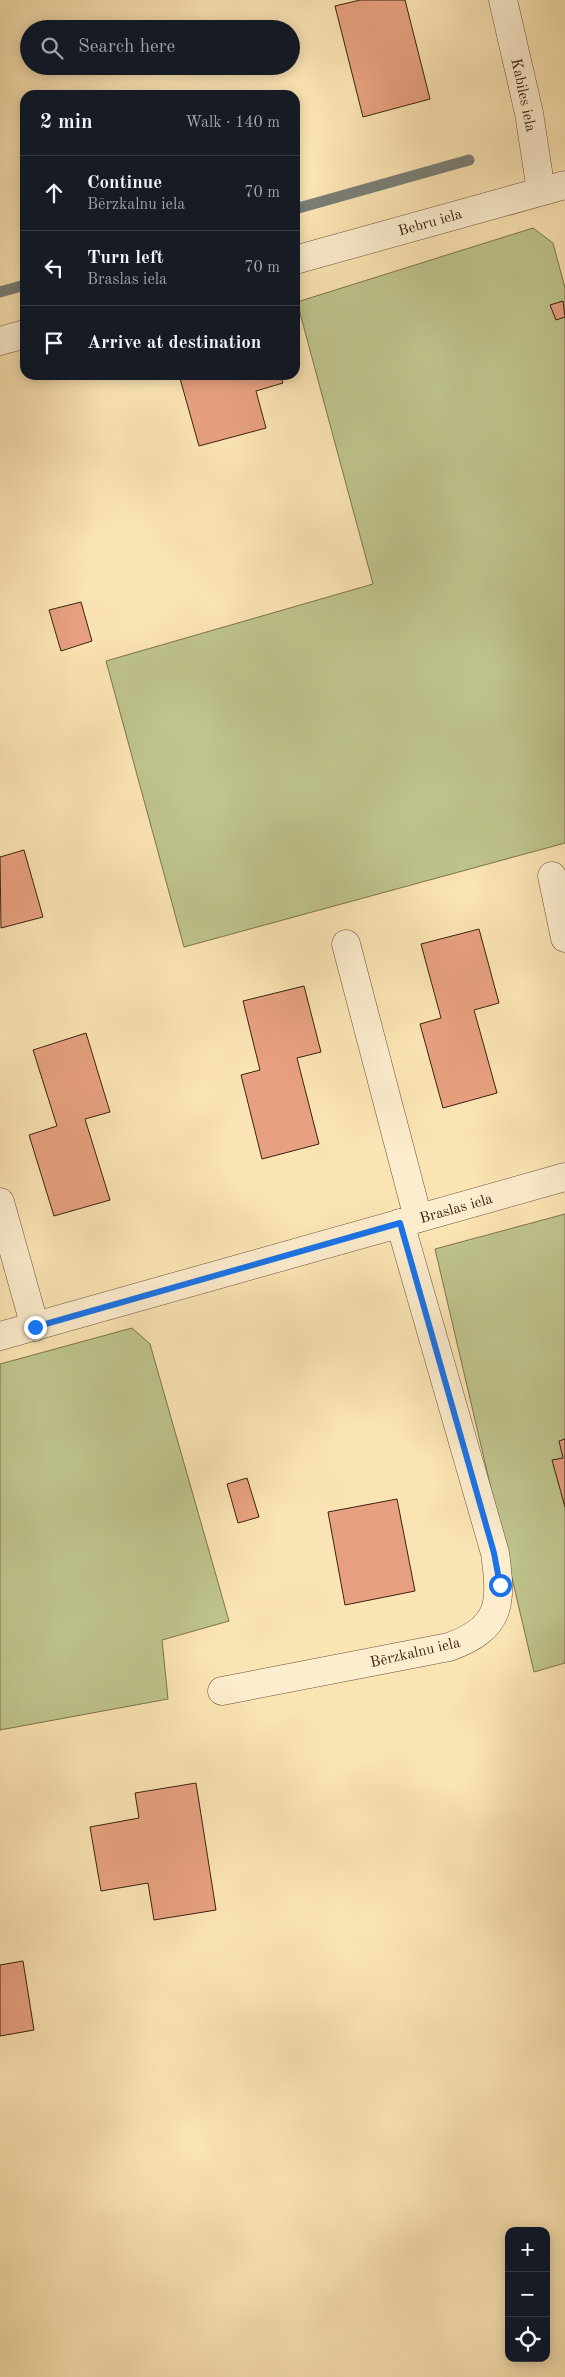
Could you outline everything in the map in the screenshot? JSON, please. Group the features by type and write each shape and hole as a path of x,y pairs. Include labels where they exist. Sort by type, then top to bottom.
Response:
{"street":[{"name":"Kabiles iela","path":"503,0 529,113 553,188"},
{"name":"Bebru iela","path":"300,259 553,188"},
{"path":"0,341 20,335"},
{"path":"552,876 565,938"},
{"name":"Bērzkalnu iela","path":"222,1691 449,1648 479,1633 489,1623 495,1610 500,1585 494,1553 409,1221 346,944"},
{"name":"Braslas iela","path":"0,1336 565,1177"},
{"path":"0,1202 35,1327"}],"green space":[{"path":"533,228 553,243 565,288 565,843 184,947 106,661 373,584 300,313 300,301"},
{"path":"565,1214 565,1663 534,1672 435,1249"},
{"path":"132,1328 150,1344 229,1621 162,1640 168,1699 0,1730 0,1364"}],"building":[{"path":"360,0 405,0 430,99 363,117 335,6"},
{"path":"563,301 565,317 556,320 550,305"},
{"path":"180,380 282,380 283,383 256,391 266,428 199,446"},
{"path":"81,602 92,641 61,651 49,610"},
{"path":"24,850 43,917 1,928 0,857"},
{"path":"479,929 499,1003 474,1010 497,1093 443,1108 420,1024 441,1018 421,944"},
{"path":"304,986 321,1052 297,1058 319,1144 262,1159 241,1075 260,1070 243,1001"},
{"path":"86,1033 110,1112 85,1119 110,1200 54,1216 29,1135 57,1126 33,1050"},
{"path":"565,1439 565,1507 552,1460 563,1458 559,1441"},
{"path":"247,1478 259,1517 238,1523 227,1484"},
{"path":"397,1499 415,1591 345,1605 328,1512"},
{"path":"196,1783 216,1910 154,1920 148,1883 101,1891 90,1827 139,1818 135,1793"},
{"path":"23,1961 34,2030 0,2036 0,1965"}],"waterway":[{"path":"300,208 469,160"},
{"path":"0,292 20,286"}],"route":[{"path":"35,1327 400,1223 494,1553 500,1585"}]}
